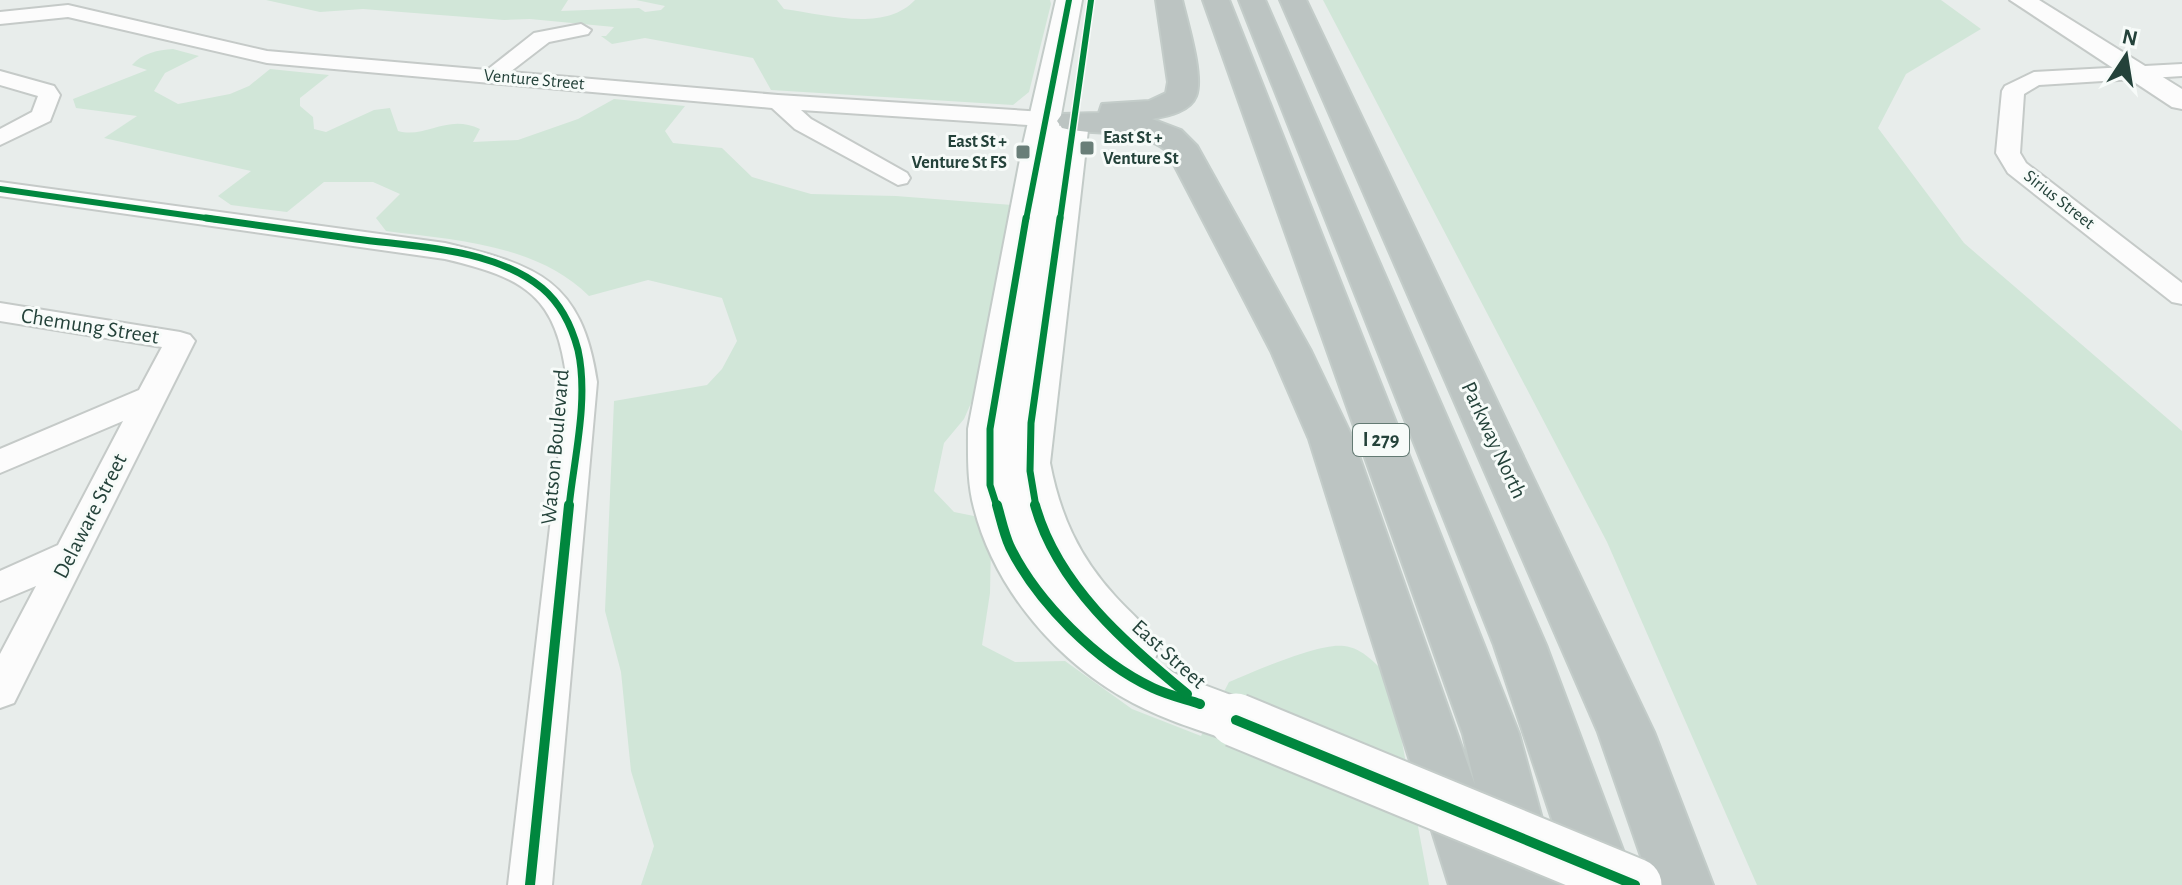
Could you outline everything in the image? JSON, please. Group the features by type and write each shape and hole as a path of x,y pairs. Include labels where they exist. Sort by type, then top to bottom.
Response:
{"highway":[{"path":"1065,116 1151,111 1165,107 1181,96 1183,82 1169,0"},
{"name":"I 279","path":"1216,0 1491,734 1529,885"},
{"path":"1252,0 1520,645 1605,885"},
{"name":"Parkway North","path":"1293,0 1626,732 1682,885"},
{"path":"1065,116 1156,129 1181,146 1283,337 1331,439 1480,885"}],"main road":[{"name":"East Street","path":"1065,116 1069,0"},
{"name":"East Street","path":"1091,0 990,429 987,464 995,507 1021,566 1066,625 1126,673 1154,689 1218,712 1635,885"}],"street":[{"path":"2022,0 2182,101"},
{"name":"Venture Street","path":"0,18 68,11 267,57 778,102 1065,116"},
{"path":"493,76 539,36 562,30 581,30"},
{"path":"2136,72 2182,70"},
{"name":"Sirius Street","path":"2136,72 2034,79 2013,91 2008,153 2017,168 2182,296"},
{"path":"0,78 46,91 49,95 42,116 0,138"},
{"path":"778,102 803,124 898,178"},
{"name":"Watson Boulevard","path":"0,189 445,251 513,271 548,293 562,307 577,342 582,382 530,885"},
{"name":"Chemung Street","path":"0,312 180,341"},
{"name":"Delaware Street","path":"0,692 180,341"},
{"path":"0,462 151,397"},
{"path":"0,587 71,554"}],"green space":[{"path":"266,0 568,0 561,11 639,8 645,12 661,10 665,6 636,0 777,0 784,9 853,19 887,16 915,0 1050,0 1051,4 1029,92 1013,105 771,90 753,58 645,38 612,44 601,36 606,36 614,27 363,9 320,12"},
{"path":"1323,0 1941,0 1981,29 1906,74 1878,128 1964,243 2182,431 2182,885 1757,885 1607,542"},
{"path":"173,49 199,56 165,73 154,91 178,104 230,94 249,86 270,69 329,75 300,98 300,106 313,117 314,129 326,132 374,110 390,108 398,131 418,132 457,124 480,129 473,142 518,140 578,119 614,99 685,106 665,131 673,143 722,148 752,177 811,194 896,196 1012,205 975,394 964,419 944,443 934,491 954,512 979,517 991,544 990,593 982,645 1015,662 1065,661 1132,709 1201,736 1229,682 1319,649 1344,646 1357,650 1390,678 1429,885 641,885 654,846 631,771 621,672 605,611 614,401 707,385 722,369 737,341 722,298 648,280 589,296 545,265 520,255 494,247 386,231 376,218 400,194 373,182 324,182 287,212 231,205 218,196 251,171 104,138 137,116 76,108 73,99 147,70 132,65 145,55"}],"cycle path":[{"path":"1069,0 1039,144 990,429 990,485 1010,546 1036,588 1066,625 1126,673 1154,689 1200,704"},
{"path":"1091,0 1031,423 1032,494 1050,543 1081,592 1120,636 1187,694"},
{"path":"0,189 445,251 501,266 523,276 558,305 570,325 578,351 582,382 530,885"},
{"path":"1236,720 1635,885"}],"place":[{"name":"East St + Venture St","path":"1087,148"},
{"name":"East St + Venture St FS","path":"1023,152"}]}
